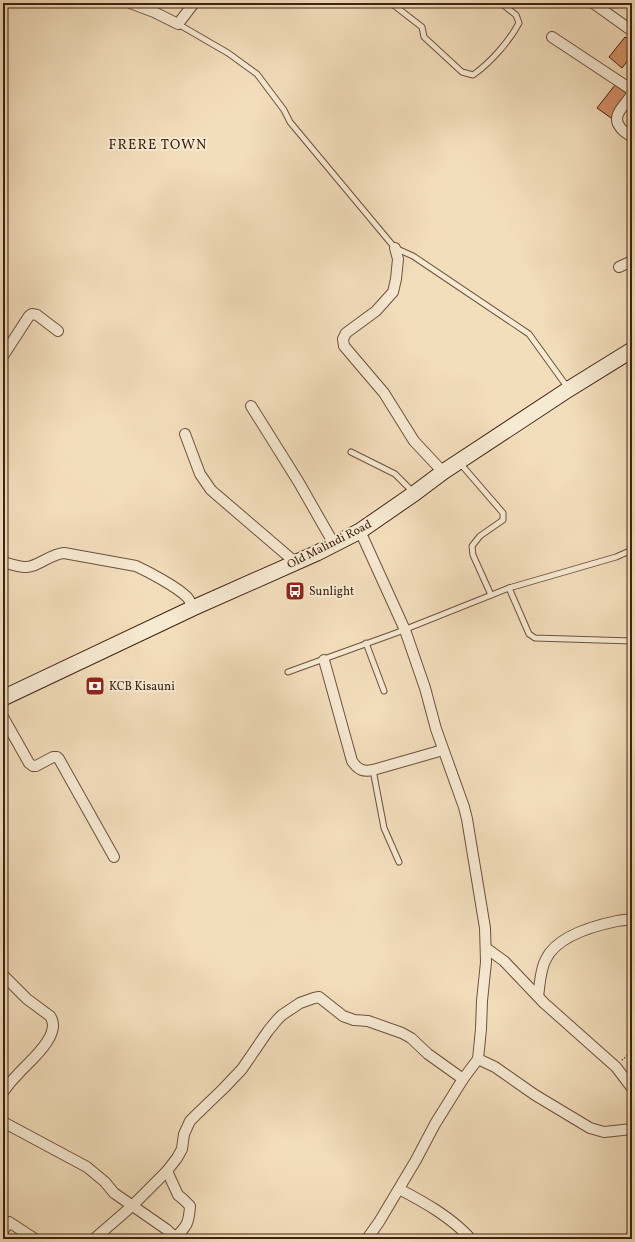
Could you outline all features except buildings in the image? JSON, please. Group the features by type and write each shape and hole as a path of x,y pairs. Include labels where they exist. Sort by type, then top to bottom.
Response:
{"main road":[{"name":"Old Malindi Road","path":"3,698 360,531 443,472 568,389 632,350"}],"street":[{"path":"130,3 154,12 178,24 194,3"},
{"path":"593,3 632,31"},
{"path":"552,37 629,88 632,92 630,98 618,112 617,119 620,127 632,137"},
{"path":"395,248 398,260 393,292 376,310 346,333 343,339 344,346 384,393 414,441 443,472"},
{"path":"619,267 632,261"},
{"path":"3,356 29,316 32,314 37,315 58,331"},
{"path":"251,406 298,481 334,544"},
{"path":"185,434 200,474 211,490 295,562"},
{"path":"360,531 405,630 425,688 443,750 468,819 484,913 486,948 478,1059 463,1079 431,1130 416,1160 368,1239"},
{"path":"3,562 25,567 35,565 50,556 64,553 136,566 182,593 189,600 193,608"},
{"path":"324,660 352,761 360,770 373,770 443,750"},
{"path":"3,718 29,763 33,766 36,766 53,757 60,759 114,857"},
{"path":"538,996 542,969 545,960 560,943 568,937 587,930 617,921 632,919"},
{"path":"486,948 504,961 538,996 616,1067 632,1088"},
{"path":"3,975 26,999 50,1016 53,1025 47,1042 38,1055 3,1092"},
{"path":"94,1239 132,1206 167,1171 182,1149 186,1130 193,1118 242,1069 268,1031 282,1015 300,1003 317,997 322,998 343,1016 354,1020 368,1021 402,1033 411,1038 428,1054 463,1079"},
{"path":"478,1059 495,1067 535,1095 590,1128 604,1132 632,1129"},
{"path":"3,1122 87,1167 105,1182 114,1193 166,1229 176,1238 185,1228 189,1220 190,1206 178,1195 167,1171"},
{"path":"399,1189 436,1211 471,1239"},
{"path":"3,1231 9,1222 35,1239"}],"lane":[{"path":"391,3 422,28 424,37 462,72 473,75 482,69 513,34 519,23 516,15 501,3"},
{"path":"178,24 228,53 258,74 284,110 290,122 395,248 413,256 529,334 568,389"},
{"path":"351,452 395,474 415,493"},
{"path":"459,462 503,514 503,520 480,536 472,546 473,555 491,595"},
{"path":"288,672 405,630 509,588 616,557 632,550"},
{"path":"509,588 529,634 535,638 632,641"},
{"path":"366,643 384,691"},
{"path":"373,770 384,828 399,862"}],"path":[{"path":"616,1067 624,1057 632,1052"}],"place":[{"name":"Sunlight","path":"295,591"},
{"name":"KCB Kisauni","path":"95,686"}],"district":[{"name":"FRERE TOWN","path":"158,144"}]}
